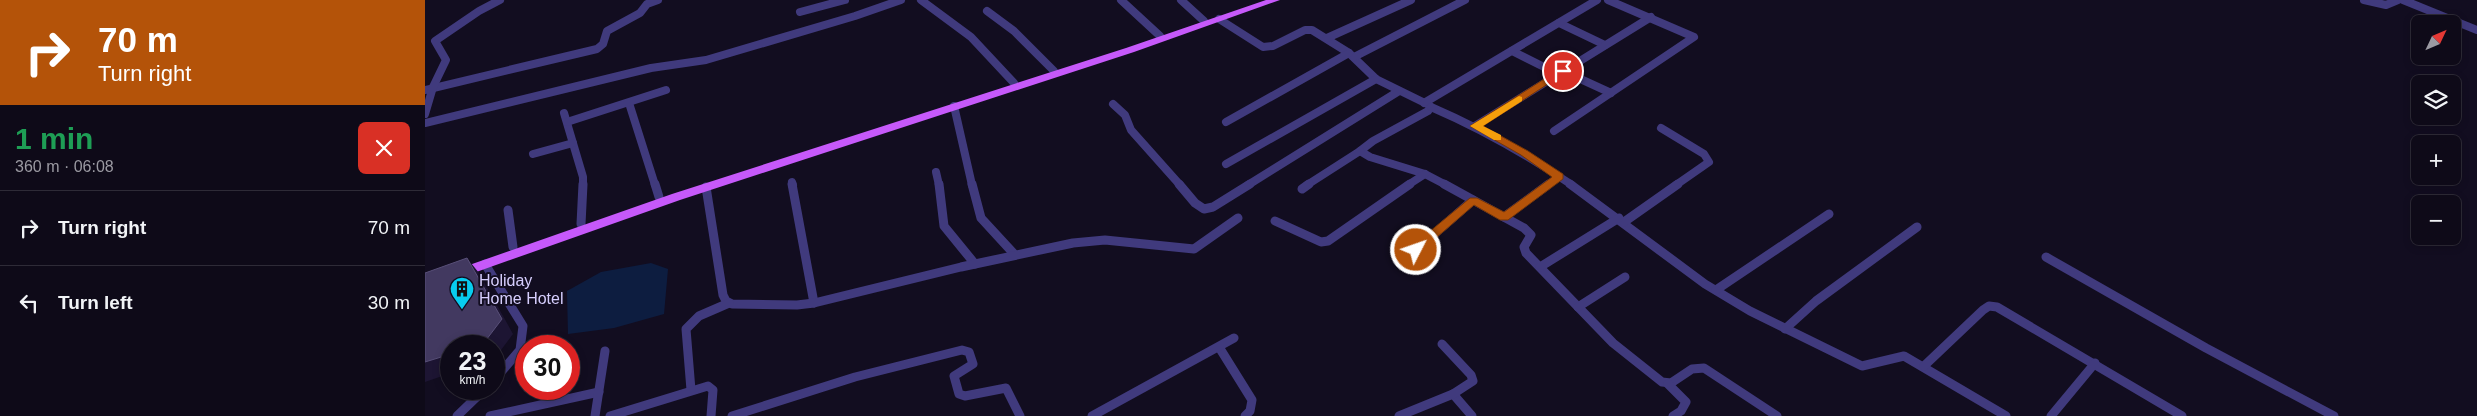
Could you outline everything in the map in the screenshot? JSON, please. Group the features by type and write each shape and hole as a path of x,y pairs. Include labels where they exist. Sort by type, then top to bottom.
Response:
{"main road":[{"path":"1263,0 1079,65 1014,83 659,197 513,248 451,273 485,264 706,187 954,106 1079,65 1219,19 1275,0"}],"street":[{"path":"425,114 429,88 446,60 435,41 479,11 500,0"},
{"path":"429,88 591,51 601,46 607,30 638,14 647,4 658,0"},
{"path":"799,12 845,0"},
{"path":"921,0 972,36 997,61 1014,83"},
{"path":"1121,0 1160,36"},
{"path":"1181,0 1204,21"},
{"path":"1327,38 1411,0"},
{"path":"1226,122 1352,55 1465,0"},
{"path":"1302,189 1512,51 1597,0"},
{"path":"1554,131 1693,39 1691,35 1608,0"},
{"path":"2364,0 2386,6 2398,0"},
{"path":"2403,0 2477,30"},
{"path":"425,123 651,68 706,60 896,1"},
{"path":"987,11 1014,31 1053,71"},
{"path":"1475,126 1651,17"},
{"path":"1219,19 1263,47 1273,46 1305,30 1313,30 1352,55 1376,79 1399,92 1475,126 1525,153 1622,220 1705,284 1785,329 1862,366 1877,365 1899,355 1925,366 2006,416"},
{"path":"1559,23 1605,45"},
{"path":"1512,51 1611,93"},
{"path":"1226,164 1376,79"},
{"path":"581,224 583,177 565,117 629,102 665,90"},
{"path":"1113,104 1125,115 1131,130 1154,153 1195,203 1204,209 1213,207 1399,92"},
{"path":"629,102 659,197"},
{"path":"954,106 981,218 1015,256"},
{"path":"1540,266 1622,220 1709,162 1704,154 1661,128"},
{"path":"533,154 573,143"},
{"path":"1360,152 1370,157 1425,174 1523,228 1531,235 1524,248 1526,253 1613,343 1653,376 1668,384 1682,396 1686,402 1681,411 1673,416"},
{"path":"936,172 940,188 944,226 975,264"},
{"path":"1275,221 1321,242 1328,241 1425,174"},
{"path":"1504,217 1559,177"},
{"path":"792,182 814,303"},
{"path":"706,187 723,294 729,303"},
{"path":"1416,250 1473,200"},
{"path":"508,210 513,248"},
{"path":"1716,290 1829,214"},
{"path":"691,390 686,329 695,318 729,303 754,305 814,303 975,264 1073,243 1105,240 1194,249 1238,218"},
{"path":"1785,329 1816,301 1917,227"},
{"path":"2046,257 2206,348 2334,416"},
{"path":"485,264 523,326 524,335 519,354 505,369"},
{"path":"1578,307 1625,277"},
{"path":"1925,366 1989,306 2005,310 2182,416"},
{"path":"1092,416 1234,338"},
{"path":"1399,416 1453,394 1470,384 1473,378 1442,344"},
{"path":"1219,347 1252,400 1249,414"},
{"path":"732,416 855,377 965,350 969,352 973,364 954,376 959,394 965,396 1006,388 1020,416"},
{"path":"595,416 605,351"},
{"path":"2051,416 2095,363"},
{"path":"1668,384 1692,369 1704,368 1777,416"},
{"path":"610,416 691,390 711,387 711,416"},
{"path":"490,416 599,392"},
{"path":"1453,394 1472,416"},
{"path":"457,416 474,400"}],"water":[{"path":"651,263 668,269 664,314 614,328 568,334 567,291 601,272"}],"building":[{"name":"Holiday Home Hotel","path":"467,258 502,319 490,335 440,335 440,357 425,362 425,273"}],"slow traffic":[{"path":"1498,138 1475,126 1519,99"}],"place":[{"name":"Holiday Home Hotel","path":"462,310"}],"route":[{"path":"1416,250 1473,200 1504,217 1559,177 1525,153 1475,126 1563,71"}]}
